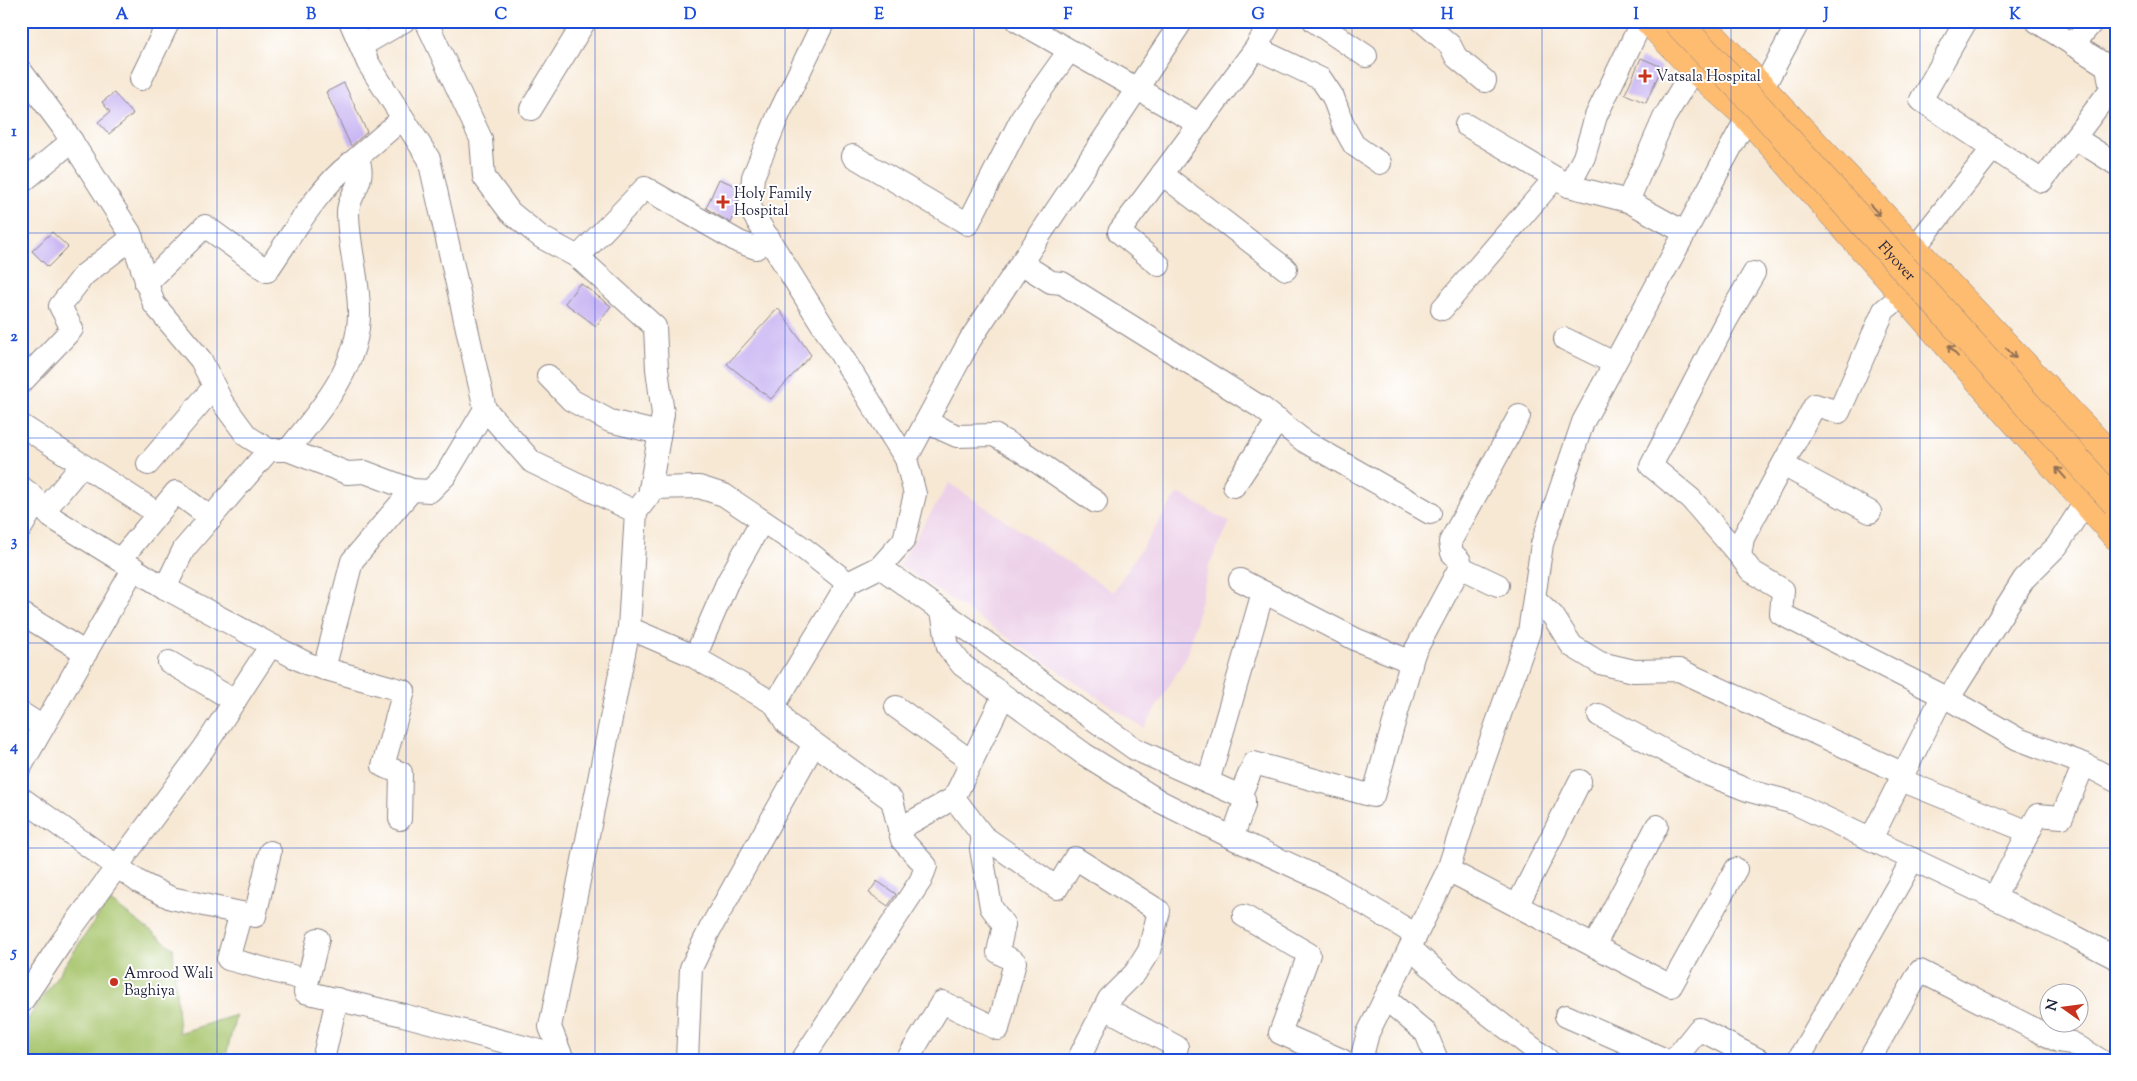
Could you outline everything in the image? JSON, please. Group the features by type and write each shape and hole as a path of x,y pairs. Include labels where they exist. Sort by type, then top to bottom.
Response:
{"main road":[{"path":"1649,21 1694,68 1747,116 2116,536"},
{"name":"Flyover","path":"1676,21 1760,109 2116,503"},
{"path":"1698,21 2116,462"}],"street":[{"path":"141,79 169,21"},
{"path":"350,21 368,63 429,159 485,409 532,462 636,512"},
{"path":"361,46 404,21"},
{"path":"426,21 481,139 484,177 510,212 541,237 578,257 655,326 657,369 663,414 649,495 636,512 630,628 550,1027 563,1059"},
{"path":"775,704 848,583 880,567 904,540 915,494 906,459 750,209 753,177 778,116 824,21"},
{"path":"1018,21 1199,124"},
{"path":"906,459 970,340 1182,21"},
{"path":"1159,265 1119,232 1256,48 1271,21"},
{"path":"1314,21 1366,56"},
{"path":"1422,21 1450,45 1456,57 1486,81"},
{"path":"1442,308 1584,157 1596,116 1642,21"},
{"path":"1361,1060 1368,1033 1448,870 1480,771 1529,632 1542,544 1583,422 1799,21"},
{"path":"1966,21 1921,100 2042,181 2111,89 2107,66 2036,21"},
{"path":"2073,45 2093,21"},
{"path":"530,109 582,22"},
{"path":"1256,48 1321,79 1333,98 1344,127 1354,145 1380,163"},
{"path":"853,156 968,224 1024,114 1069,51"},
{"path":"1628,201 1664,118 1694,68"},
{"path":"21,70 72,141 132,238 154,304 201,360 222,402 247,436 279,450 347,474 364,472 412,490 430,491 445,476 485,409"},
{"path":"146,284 205,226 267,271 311,207 341,170 403,118"},
{"path":"1466,125 1562,182 1628,201 1684,232"},
{"path":"2075,138 2116,164"},
{"path":"21,183 72,141"},
{"path":"1740,556 1743,538 1815,405 1839,412 1884,310 1914,250 1992,148"},
{"path":"165,588 184,549 211,518 325,406 355,348 359,311 348,210 362,175 360,166 350,164"},
{"path":"1162,174 1286,268"},
{"path":"578,257 645,188 739,242 756,248 769,238"},
{"path":"21,383 72,328 60,306 84,275 132,238"},
{"path":"1021,263 1051,282 1062,284 1262,408 1304,441 1430,513"},
{"path":"1754,273 1726,321 1651,466 1691,499 1751,571 1784,590 1781,614 1947,698 2018,739 2084,764 2116,781"},
{"path":"1565,339 1614,363"},
{"path":"548,376 571,400 610,421 659,433"},
{"path":"148,464 214,387"},
{"path":"1240,796 1254,763 1373,796 1414,653 1460,567 1460,561 1452,553 1450,542 1519,416"},
{"path":"1234,486 1278,420"},
{"path":"926,422 957,436 994,435 1020,450 1096,502"},
{"path":"21,425 157,513"},
{"path":"21,528 35,500 82,464"},
{"path":"1782,465 1870,512"},
{"path":"1871,839 1938,705 1947,698 1976,657 2024,579 2057,546 2086,502 2116,480"},
{"path":"650,488 699,487 724,495 848,583"},
{"path":"324,669 352,561 412,490"},
{"path":"21,766 86,652 127,564 157,513 176,492 211,518"},
{"path":"35,500 51,517 165,588 271,645 308,664 404,692 384,766 401,773 400,819"},
{"path":"695,657 727,583 762,521"},
{"path":"880,567 1135,749 1240,796 1244,800 1244,805 1234,833 1235,839"},
{"path":"1460,567 1498,585"},
{"path":"1240,580 1357,640 1402,658 1411,665"},
{"path":"1208,782 1263,592"},
{"path":"1534,598 1553,616 1572,646 1600,663 1634,671 1679,670 1903,777 2029,832"},
{"path":"942,611 948,647 952,653 1008,704 1161,802 1332,884 1413,942 1456,989 1548,1060"},
{"path":"21,613 86,652"},
{"path":"630,628 695,657 775,704 786,723 892,800 902,840 926,866 921,880 802,1060"},
{"path":"21,1003 63,940 204,748 271,645"},
{"path":"169,662 235,701"},
{"path":"899,829 954,798 972,762 1008,704 1035,678"},
{"path":"896,707 972,762"},
{"path":"21,713 43,727"},
{"path":"1600,715 1707,774 1750,791 1794,803 2116,958"},
{"path":"687,1060 691,968 710,929 814,744"},
{"path":"1994,898 2038,815 2062,818 2084,764"},
{"path":"1517,906 1580,781"},
{"path":"21,798 116,868 171,898 255,916 270,852"},
{"path":"954,798 983,836 1057,888 1075,858 1159,911 1149,951 1135,973 1109,999 1078,1060"},
{"path":"1594,946 1657,826"},
{"path":"907,1060 942,1002 998,1029 1015,962 998,952 1004,925 991,907 981,849 983,836"},
{"path":"1798,1060 1913,859"},
{"path":"1448,870 1671,986 1736,869"},
{"path":"241,913 228,959 307,980"},
{"path":"1244,916 1309,954 1280,1033 1342,1060"},
{"path":"318,939 304,992 563,1059"},
{"path":"1869,1060 1920,971 2058,1041 2072,1043 2100,1060"},
{"path":"1385,998 1426,1033 1437,1060"},
{"path":"323,1060 337,1000"},
{"path":"1105,1008 1177,1047 1172,1060"},
{"path":"1566,1016 1666,1060"},
{"path":"1674,1060 1699,1029 1759,1060"}],"shaded area":[{"path":"949,483 1113,592 1178,493 1230,522 1209,565 1188,654 1144,728 899,565"}],"green space":[{"name":"Amrood Wali Baghiya","path":"109,900 173,948 179,1033 236,1015 225,1060 21,1060 21,1029"}],"building":[{"path":"1641,58 1662,67 1646,103 1625,94"},
{"path":"344,83 367,132 351,146 326,92"},
{"path":"114,93 133,114 109,134 98,122 110,112 102,102"},
{"path":"719,179 739,187 737,209 731,223 706,208"},
{"path":"52,232 68,247 48,267 32,251"},
{"path":"580,283 611,306 596,326 565,303"},
{"path":"778,308 811,355 771,399 727,364"},
{"path":"877,881 896,894 888,906 869,893"}],"place":[{"name":"Vatsala Hospital","path":"1645,76"},
{"name":"Holy Family Hospital","path":"723,202"},
{"name":"Amrood Wali Baghiya","path":"114,982"}]}
